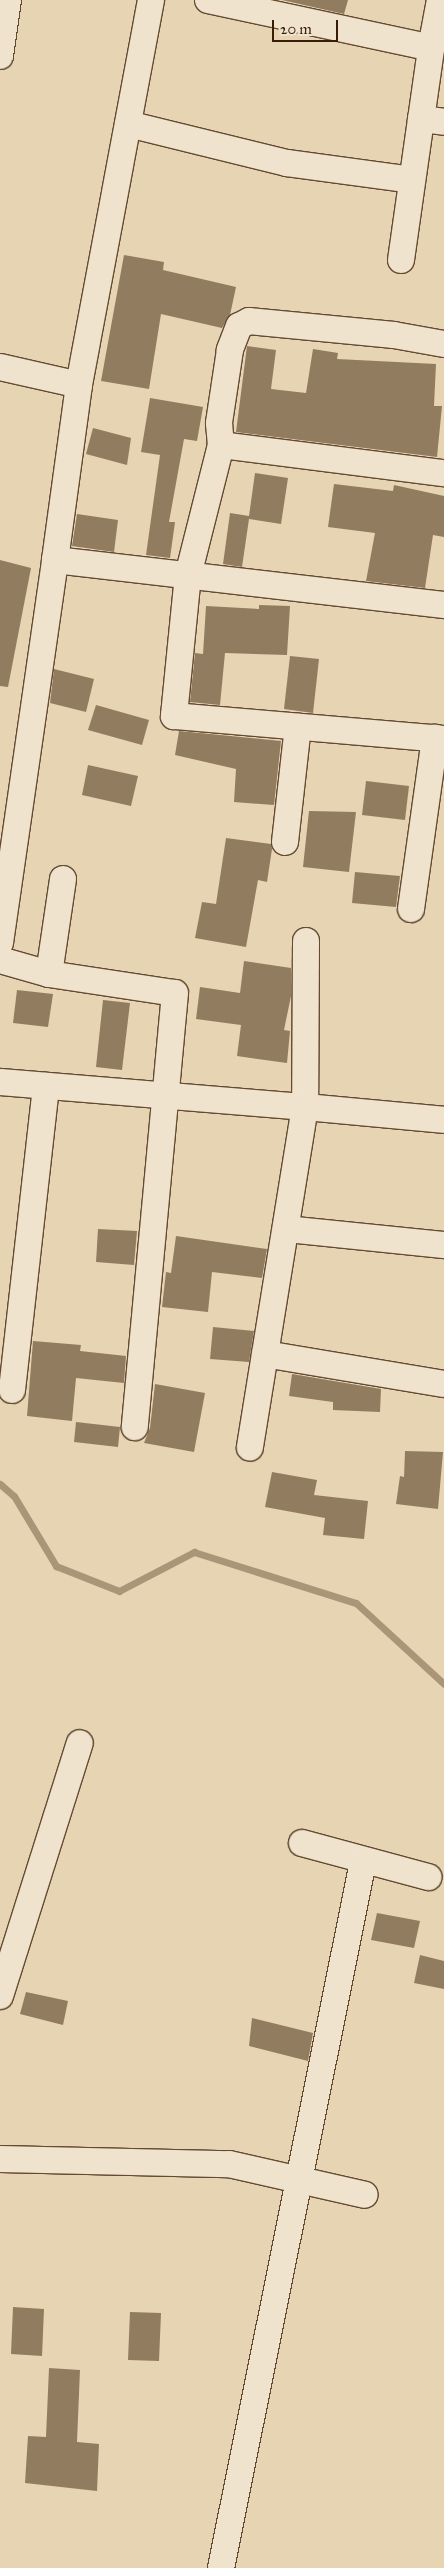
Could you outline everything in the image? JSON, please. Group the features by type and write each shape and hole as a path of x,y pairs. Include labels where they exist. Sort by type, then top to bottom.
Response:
{"street":[{"path":"0,56 8,0"},
{"path":"0,943 4,879 55,560 79,385 151,0"},
{"path":"208,0 430,48"},
{"path":"401,260 412,180 432,121 430,48 440,0"},
{"path":"128,124 287,163 412,180"},
{"path":"411,909 439,739 174,716 188,575 221,445 219,423 230,350 239,326 249,321 394,335 444,344"},
{"path":"0,367 79,385"},
{"path":"221,445 444,473"},
{"path":"55,560 444,605"},
{"path":"285,842 298,727"},
{"path":"49,974 63,879"},
{"path":"250,1448 305,1107 306,941"},
{"path":"0,960 49,974 175,993 168,1094 135,1428"},
{"path":"0,1082 168,1094 444,1120"},
{"path":"12,1390 46,1086"},
{"path":"286,1229 444,1245"},
{"path":"266,1354 444,1384"},
{"path":"0,1996 80,1743"},
{"path":"302,1843 363,1862 428,1877"},
{"path":"221,2568 363,1862"},
{"path":"0,2159 229,2164 365,2195"}],"building":[{"path":"282,0 348,0 344,14"},
{"path":"124,255 164,262 163,270 236,287 230,315 222,328 161,314 149,389 101,381"},
{"path":"247,346 276,350 271,389 306,393 313,349 338,353 337,359 436,364 434,406 442,406 437,457 236,432"},
{"path":"150,398 203,407 197,441 184,439 169,522 175,522 170,558 146,555 160,455 141,452"},
{"path":"93,428 131,438 127,465 86,454"},
{"path":"255,473 288,478 281,524 249,519 242,567 223,564 230,513 249,516"},
{"path":"334,484 393,491 394,485 444,496 444,537 433,535 425,588 366,581 375,533 328,527"},
{"path":"77,514 118,520 114,552 72,546"},
{"path":"0,560 31,568 8,687 0,686"},
{"path":"259,605 290,606 287,655 225,653 220,705 190,702 195,653 203,654 206,606 259,609"},
{"path":"290,656 319,659 313,713 284,709"},
{"path":"54,669 94,679 86,712 50,703"},
{"path":"96,705 149,720 142,745 88,730"},
{"path":"179,731 281,741 274,805 234,802 236,769 175,755"},
{"path":"88,765 138,776 131,806 82,795"},
{"path":"366,781 409,786 405,820 362,815"},
{"path":"309,811 356,812 349,872 303,867"},
{"path":"226,838 271,844 272,849 267,882 258,880 246,947 195,938 202,902 216,904"},
{"path":"355,872 400,876 396,907 352,903"},
{"path":"244,961 291,968 291,996 284,1030 290,1031 287,1063 237,1056 241,1025 196,1019 200,987 240,993"},
{"path":"17,990 53,994 48,1027 13,1023"},
{"path":"103,1000 130,1003 122,1070 96,1067"},
{"path":"98,1229 137,1231 134,1265 96,1262"},
{"path":"176,1236 267,1249 262,1278 212,1272 208,1312 162,1307 166,1272 171,1273"},
{"path":"213,1327 254,1331 249,1362 210,1359"},
{"path":"33,1341 81,1345 80,1351 126,1356 124,1383 76,1378 72,1421 27,1416"},
{"path":"292,1374 381,1389 380,1412 333,1410 333,1402 289,1396"},
{"path":"155,1384 205,1393 194,1452 144,1443 150,1428"},
{"path":"76,1422 120,1427 118,1447 74,1442"},
{"path":"405,1451 443,1452 438,1509 396,1504 400,1476 404,1477"},
{"path":"272,1472 317,1480 314,1495 368,1501 364,1539 323,1535 325,1518 265,1507"},
{"path":"377,1913 420,1921 414,1948 371,1940"},
{"path":"420,1955 444,1961 444,1989 414,1983"},
{"path":"26,1992 68,2001 63,2025 20,2014"},
{"path":"252,2018 313,2033 308,2061 249,2046"},
{"path":"13,2307 44,2309 42,2356 11,2354"},
{"path":"130,2312 161,2313 159,2361 128,2360"},
{"path":"49,2368 80,2370 77,2442 99,2444 97,2491 25,2483 28,2436 46,2437"}],"waterway":[{"path":"0,1484 14,1496 56,1566 119,1591 194,1552 356,1603 444,1684"}]}
